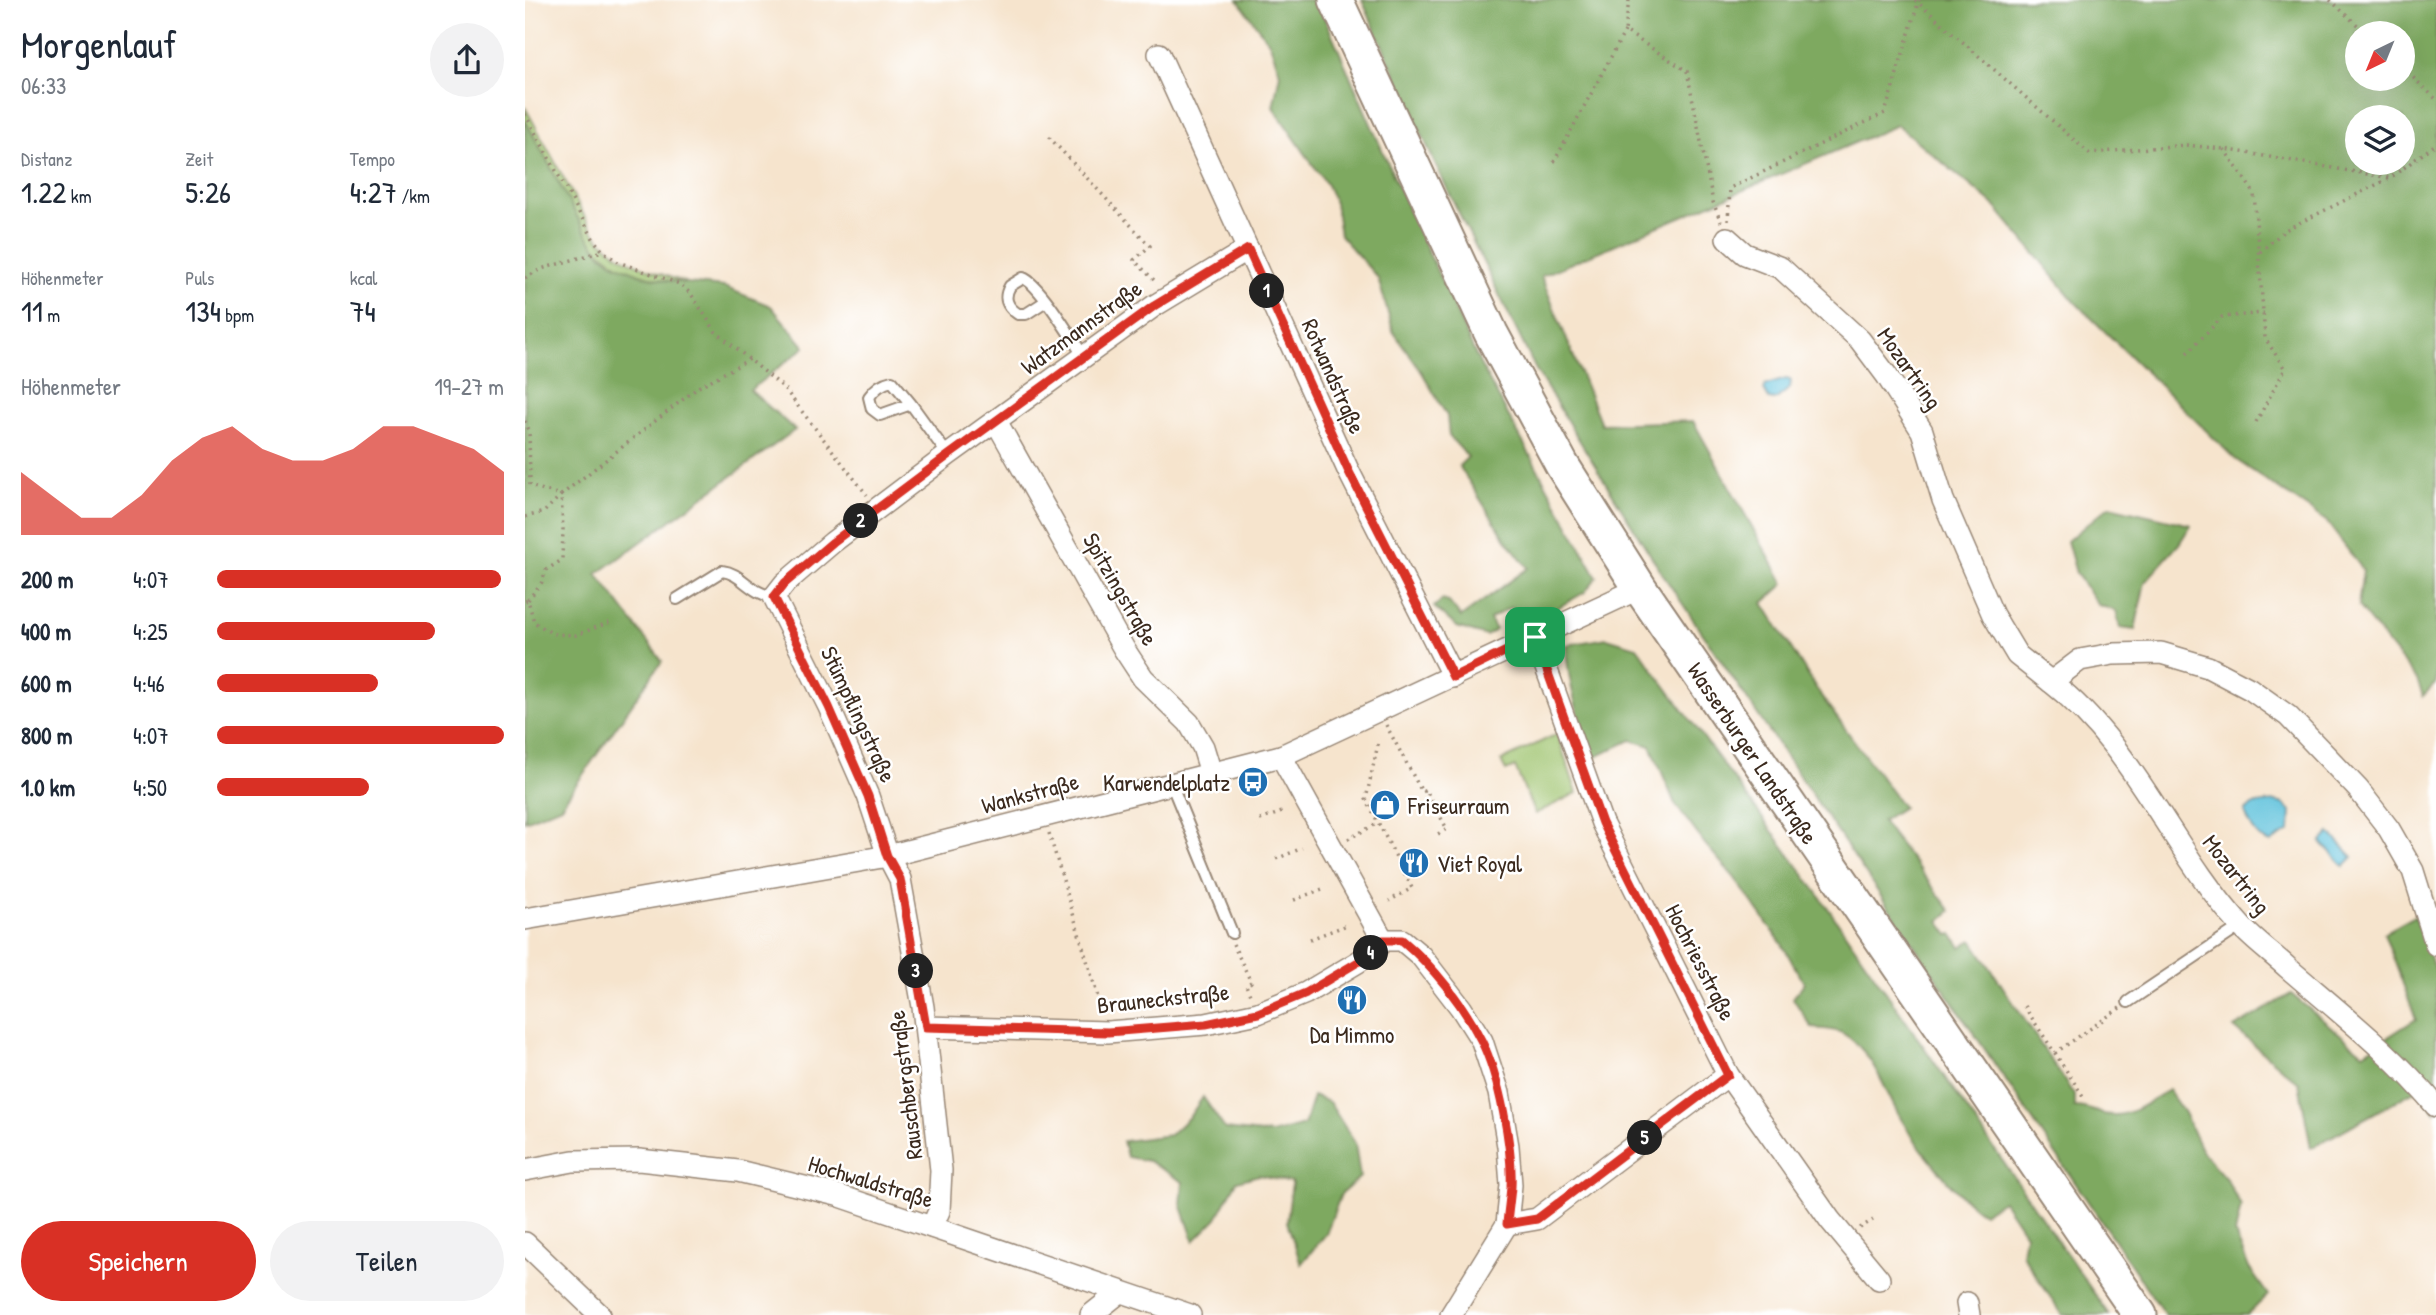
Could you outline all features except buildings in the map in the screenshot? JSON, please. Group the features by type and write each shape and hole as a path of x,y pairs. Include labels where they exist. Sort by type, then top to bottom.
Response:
{"main road":[{"name":"Wasserburger Landstraße","path":"1336,0 1490,333 1562,465 1640,588 2140,1315"}],"street":[{"name":"Rotwandstraße","path":"1159,54 1348,470 1453,677"},
{"name":"Mozartring","path":"1727,238 1745,254 1781,268 1860,340 1887,376 1922,431 1943,500 1993,615 2017,655 2074,700 2108,738 2199,871 2241,926 2377,1046 2436,1106"},
{"name":"Watzmannstraße","path":"774,597 785,583 833,542 949,455 1154,306 1248,249"},
{"name":"Spitzingstraße","path":"996,421 1124,649 1143,678 1189,723 1203,747 1211,773"},
{"name":"Wankstraße","path":"525,919 887,856 1281,756 1640,588"},
{"name":"Stümpflingstraße","path":"774,597 829,707 863,783 887,856"},
{"name":"Hochriesstraße","path":"1535,637 1602,823 1728,1075 1830,1220 1879,1279"},
{"path":"2051,682 2081,660 2113,654 2161,653 2207,667 2250,689 2288,716 2358,789 2389,829 2413,871 2436,945"},
{"path":"1281,756 1383,940 1402,940 1421,956 1461,1008 1482,1041 1499,1093 1511,1185 1507,1224 1451,1315"},
{"name":"Rauschbergstraße","path":"887,856 900,879 926,1027 941,1170 939,1211 932,1227"},
{"name":"Brauneckstraße","path":"926,1027 1108,1032 1206,1024 1258,1013 1306,993 1375,950 1383,940"},
{"path":"1507,1224 1537,1219 1728,1075"},
{"name":"Hochwaldstraße","path":"525,1170 573,1161 639,1160 739,1171 838,1195 1190,1315"},
{"path":"525,1243 600,1315"},
{"path":"1091,1315 1120,1292"}],"lane":[{"path":"1046,301 1084,357"},
{"path":"911,404 949,455"},
{"path":"677,599 722,571 737,576 760,595 774,597"},
{"path":"1171,783 1232,933"},
{"path":"2128,1002 2241,926"}],"path":[{"path":"1554,162 1625,31 1629,0"},
{"path":"2330,0 2353,21"},
{"path":"1727,238 1730,188 1885,113 1917,1 2089,153 2186,145 2224,149 2390,178"},
{"path":"1625,31 1686,71 1713,202"},
{"path":"2415,79 2436,99"},
{"path":"525,114 594,240 603,251 635,270 680,284 691,294 716,332 783,387 854,480 879,508"},
{"path":"1049,138 1150,246 1134,260 1158,284"},
{"path":"2260,252 2285,230 2390,178 2436,145"},
{"path":"2224,149 2254,193 2265,338 2285,369 2256,422"},
{"path":"525,278 541,269 603,251"},
{"path":"2187,353 2222,317 2264,313"},
{"path":"525,517 544,512 561,495 700,386 750,359"},
{"path":"525,421 529,430 530,486 561,495"},
{"path":"561,495 562,560 547,570 542,582 526,600 534,622 553,634 576,635 610,622"},
{"path":"1378,711 1422,792"},
{"path":"1378,744 1366,799 1412,888 1389,901"},
{"path":"1416,795 1426,790 1447,829 1436,835"},
{"path":"1260,820 1282,812"},
{"path":"1044,817 1108,1032"},
{"path":"1352,837 1378,822"},
{"path":"1276,859 1302,848"},
{"path":"1294,900 1325,888"},
{"path":"1310,939 1346,925"},
{"path":"1232,933 1230,936 1237,955 1251,982"},
{"path":"2055,1053 2128,1002"},
{"path":"2024,1006 2084,1096"}],"green space":[{"path":"1238,0 1317,0 1397,184 1480,364 1597,577 1585,592 1536,620 1524,622 1518,619 1511,607 1490,619 1496,630 1486,636 1457,627 1434,607 1442,600 1449,602 1461,617 1528,568 1505,538 1459,466 1468,457 1449,436 1447,416 1423,374 1393,331 1378,278 1340,235 1335,203 1327,185 1273,107 1280,73 1270,44"},
{"path":"1362,0 2436,0 2436,683 2423,696 2417,680 2358,606 2363,570 2326,521 2235,459 2076,303 1993,204 1897,125 1541,276 1601,424 1693,421 1784,584 1763,603 1821,696 1903,807 1882,821 1951,911 1939,921 1961,947 1972,940 2074,1095 2074,1107 2119,1115 2141,1107 2168,1090 2184,1113 2202,1152 2227,1180 2241,1206 2235,1234 2249,1268 2268,1295 2247,1315 2165,1315 1661,572 1537,372 1436,166"},
{"path":"525,107 593,232 603,243 624,258 687,283 658,279 632,271 608,258 598,248 588,237 525,120"},
{"path":"525,120 588,237 600,253 613,263 644,276 724,287 771,306 805,347 750,390 795,430 597,574 662,661 561,806 525,821"},
{"path":"2109,506 2191,525 2179,544 2145,582 2135,630 2120,628 2116,611 2098,605 2076,573 2067,541"},
{"path":"1607,638 1637,647 1819,895 2109,1315 2062,1315 2022,1254 2025,1234 2003,1201 1983,1213 1973,1206 1927,1156 1908,1130 1878,1073 1855,1042 1841,1032 1812,1028 1793,998 1804,983 1782,944 1734,877 1675,804 1651,746 1631,740 1594,758 1575,702 1566,645"},
{"path":"1557,734 1577,793 1535,814 1515,767 1506,771 1501,761"},
{"path":"2415,916 2436,973 2436,1112 2416,1090 2311,1148 2299,1083 2234,1028 2291,994 2363,1053 2416,1019 2384,933"},
{"path":"1313,1096 1329,1102 1355,1143 1360,1177 1341,1194 1326,1234 1301,1264 1287,1222 1292,1182 1259,1175 1237,1181 1217,1218 1194,1241 1181,1204 1183,1182 1148,1161 1127,1157 1123,1141 1170,1135 1190,1116 1203,1097 1225,1129 1271,1134 1304,1125"}],"water":[{"path":"1791,380 1790,388 1775,400 1769,399 1764,390 1766,385"},
{"path":"2276,802 2284,804 2291,811 2290,831 2270,843 2254,830 2245,812 2255,805"},
{"path":"2330,833 2353,857 2344,866 2321,842"}],"place":[{"name":"Karwendelplatz","path":"1253,782"},
{"name":"Friseurraum","path":"1385,805"},
{"name":"Viet Royal","path":"1414,863"},
{"name":"Da Mimmo","path":"1352,1000"}],"route":[{"path":"1248,249 1348,470 1453,677 1535,637 1602,823 1728,1075 1537,1219 1507,1224 1511,1185 1508,1146 1499,1093 1482,1041 1461,1008 1421,956 1402,940 1383,940 1375,950 1358,962 1306,993 1258,1013 1206,1024 1108,1032 926,1027 900,879 887,856 868,796 829,707 774,597 785,583 833,542 949,455 1154,306 1248,249"}]}
